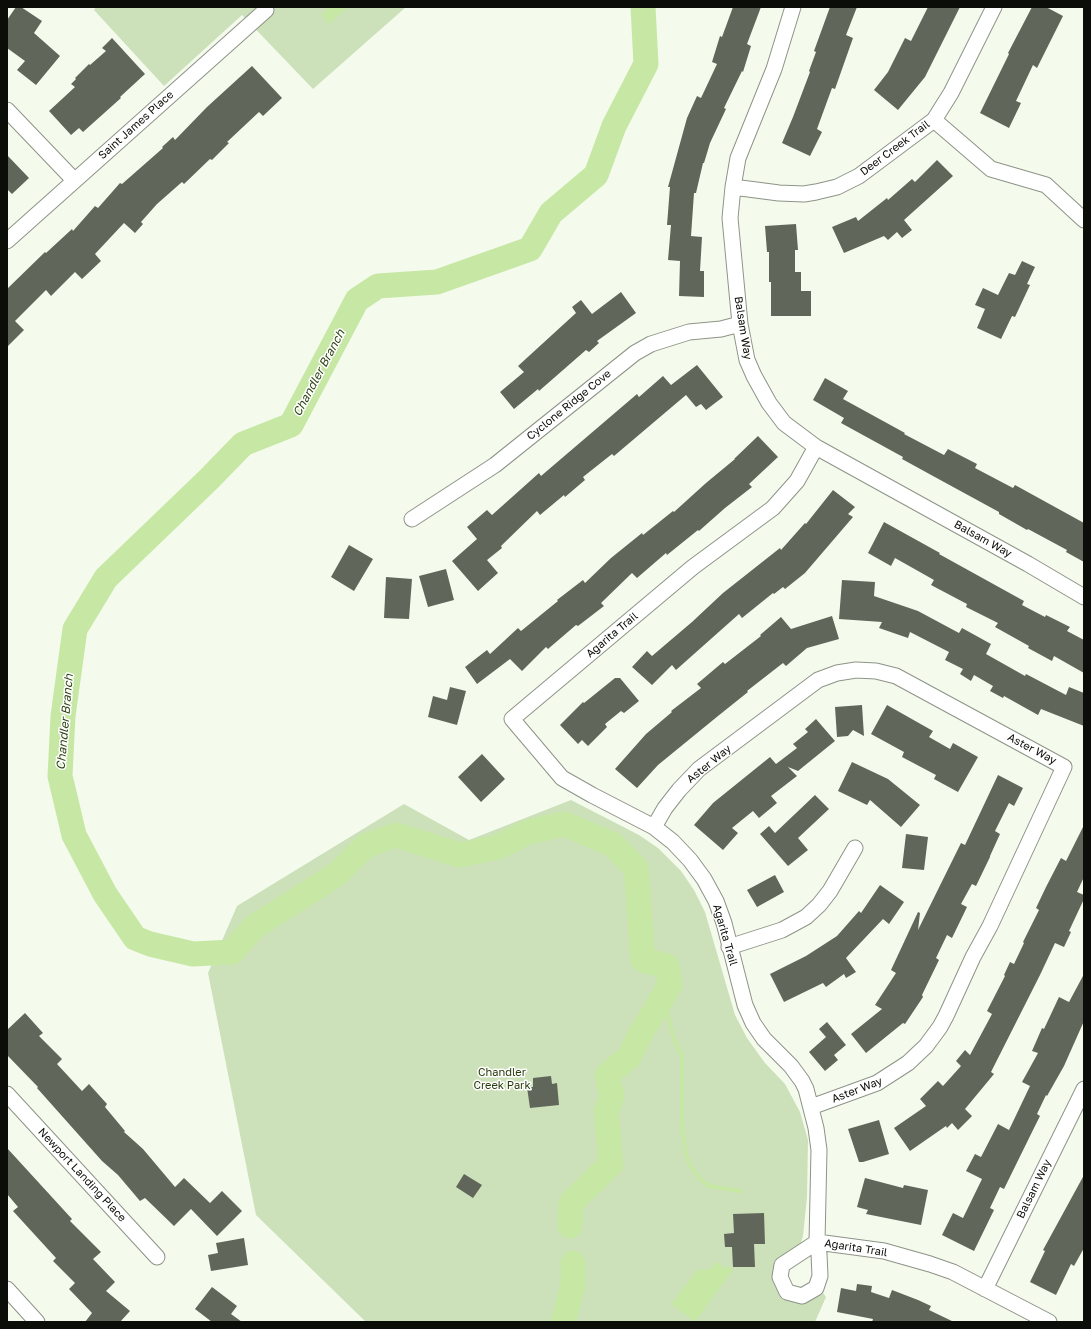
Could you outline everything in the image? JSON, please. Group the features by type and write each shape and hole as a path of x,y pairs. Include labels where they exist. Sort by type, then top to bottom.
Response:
{"street":[{"name":"Balsam Way","path":"793,7 774,69 738,158 733,187 730,218 740,324 747,360 754,376 769,403 784,423 816,447 1028,564 1084,597"},
{"name":"Deer Creek Trail","path":"733,187 779,193 804,194 837,187 859,176 934,120 951,94 994,7"},
{"name":"Saint James Place","path":"7,241 266,10"},
{"path":"7,110 74,180"},
{"path":"934,120 991,169 1046,185 1084,220"},
{"name":"Cyclone Ridge Cove","path":"412,519 495,465 635,353 651,344 689,332 721,329 740,324"},
{"name":"Agarita Trail","path":"816,447 797,481 773,508 693,567 512,719 562,778 654,827 673,842 690,860 704,879 716,901 724,923 745,1005 753,1023 764,1039 791,1066 802,1081 811,1107 819,1150 817,1242 884,1251 930,1264 953,1272 1049,1322"},
{"name":"Aster Way","path":"654,827 665,808 679,790 699,769 818,680 836,673 856,670 876,671 896,676 1064,767 990,926 973,957 946,1016 926,1046 908,1063 878,1083 811,1107"},
{"path":"730,948 782,930 806,917 819,905 830,891 855,848"},
{"name":"Balsam Way","path":"985,1289 1084,1089"},
{"name":"Newport Landing Place","path":"7,1094 157,1256"},
{"path":"7,1289 37,1322"}],"green space":[{"path":"96,7 406,7 313,89 242,15 164,86 94,10"},
{"name":"Chandler Creek Park","path":"571,800 639,835 658,848 681,871 694,890 705,912 735,1015 747,1038 765,1063 785,1084 800,1112 808,1140 807,1197 803,1236 800,1246 785,1255 783,1293 821,1290 826,1297 815,1322 366,1322 256,1215 208,973 237,906 404,804 469,840"}],"shaded area":[{"path":"330,7 347,8 329,24 321,15"},
{"path":"716,1261 725,1268 728,1266 733,1270 695,1322 671,1304 697,1270 707,1270 712,1267"}],"building":[{"path":"16,7 21,7 42,21 34,33 60,56 36,85 17,70 25,61 7,48 7,20"},
{"path":"733,7 761,7 747,44 751,46 743,72 742,71 724,108 726,109 710,143 703,163 696,193 694,193 691,236 702,237 700,271 704,271 704,297 679,296 680,261 668,260 671,225 667,225 670,187 668,187 687,118 697,96 701,98 717,64 712,62 720,36 722,37"},
{"path":"830,7 857,7 846,35 853,38 835,89 832,88 817,129 822,132 810,156 782,143 810,72 809,71 816,52 814,51"},
{"path":"928,7 960,7 925,77 898,110 874,90 888,72 905,38 911,41"},
{"path":"1032,7 1046,7 1063,16 1037,68 1033,65 1016,101 1021,103 1009,128 980,113 1009,54 1008,53"},
{"path":"112,38 145,74 83,132 79,128 71,135 49,111 75,87 71,84 76,79 75,78 89,64 90,65 106,51 102,48"},
{"path":"252,66 282,98 263,116 259,112 227,142 229,143 212,160 210,159 184,184 182,182 157,204 141,222 143,224 135,233 124,223 95,254 101,261 82,279 75,272 51,296 46,290 15,321 24,330 7,347 7,289 45,252 46,253 72,229 73,231 95,206 98,208 120,183 122,184 163,148 162,147 173,137 175,140 207,107"},
{"path":"7,155 29,178 12,194 7,189"},
{"path":"937,160 953,176 904,220 912,230 902,238 897,232 888,240 884,236 844,253 832,227 856,217 858,221 887,198 888,200 912,179 915,182"},
{"path":"796,224 798,250 795,250 795,272 801,272 801,291 811,291 811,316 771,316 769,252 767,252 765,226"},
{"path":"1022,261 1035,267 1027,284 1030,285 1015,317 1012,316 1001,339 977,328 985,309 975,305 983,288 998,295 1009,273 1015,275"},
{"path":"621,292 636,313 597,341 599,343 589,352 586,350 539,391 538,389 514,409 500,392 524,372 518,366 576,313 572,307 581,300 592,314"},
{"path":"697,365 723,397 706,410 701,404 696,407 686,395 614,456 612,454 583,477 585,480 565,497 564,495 540,515 537,511 501,546 502,548 487,560 498,573 478,591 452,561 477,539 467,527 487,510 492,515 539,473 541,476 637,394 639,397 663,376 671,385"},
{"path":"825,378 848,391 843,399 905,433 904,434 944,455 948,449 977,464 975,468 1013,488 1015,485 1084,523 1084,562 1066,552 1067,550 1028,529 1027,530 999,514 999,512 902,459 903,457 841,423 844,418 813,400"},
{"path":"758,436 778,457 749,484 752,487 699,531 698,530 667,555 666,553 637,578 632,573 601,603 604,606 578,626 576,625 548,649 546,647 522,671 510,659 477,684 465,667 487,650 490,654 518,628 521,631 583,580 585,583 611,558 642,533 643,535 673,511 674,512 735,459"},
{"path":"833,490 855,507 848,514 853,517 805,573 785,589 783,587 774,594 773,593 742,618 739,614 676,670 672,665 652,685 632,667 647,651 652,656 723,593 780,548 781,550 805,523 806,524"},
{"path":"884,522 1024,601 1022,605 1045,617 1046,615 1070,627 1067,631 1084,640 1084,673 1054,656 1052,661 1028,648 1029,646 995,627 998,623 966,607 967,604 931,585 934,580 895,558 891,566 868,553"},
{"path":"349,545 373,559 354,591 331,577"},
{"path":"446,569 454,600 428,607 419,576"},
{"path":"386,577 412,579 409,619 384,618"},
{"path":"842,580 875,582 874,596 918,611 959,633 962,628 991,644 986,654 1025,676 1026,674 1066,695 1069,687 1084,693 1084,726 1041,709 1038,715 1004,696 1003,698 990,691 993,686 974,675 971,681 960,674 963,669 945,660 949,652 910,632 908,638 879,628 882,622 839,619"},
{"path":"832,616 839,639 807,648 786,666 783,663 658,765 637,788 615,769 646,734 672,712 671,711 701,688 697,684 723,662 725,664 761,636 760,635 781,617 791,629"},
{"path":"615,678 620,678 639,701 624,713 621,711 605,724 607,727 588,746 582,740 578,744 560,725 583,702 584,703"},
{"path":"450,687 466,691 457,725 428,717 433,696 447,700"},
{"path":"862,705 864,736 853,730 848,736 837,737 835,707"},
{"path":"887,705 933,731 929,737 950,749 953,743 978,757 958,792 934,779 936,775 902,757 904,752 871,734"},
{"path":"816,719 835,741 798,771 788,767 797,776 771,796 777,803 759,818 753,811 732,828 738,833 723,850 694,825 713,803 770,757 776,764 797,748 793,744 808,732 805,729"},
{"path":"482,754 505,779 481,802 458,777"},
{"path":"852,762 888,779 920,805 901,827 870,800 867,805 838,791"},
{"path":"998,775 1023,788 1014,806 1009,803 995,831 1000,834 990,857 976,886 972,884 961,904 967,907 952,938 947,935 936,958 939,960 922,995 923,997 905,1024 903,1023 866,1053 851,1034 882,1009 875,1005 896,973 891,970 918,912 920,913 918,930 961,843 965,845"},
{"path":"815,795 829,809 798,838 808,850 788,866 760,834 769,826 775,833"},
{"path":"1084,825 1084,877 1077,892 1084,895 1084,899 1069,931 1071,932 1064,947 1055,943 991,1072 994,1074 965,1109 972,1116 958,1130 952,1123 947,1128 946,1126 910,1151 894,1128 926,1106 920,1099 938,1081 943,1086 961,1066 956,1061 965,1050 970,1055 992,1014 987,1011 1005,976 1004,975 1010,962 1014,964 1024,943 1023,942 1039,910 1036,908 1046,887 1061,858 1066,861"},
{"path":"906,834 928,837 924,870 902,868"},
{"path":"775,875 784,892 757,907 747,890"},
{"path":"880,885 904,902 889,924 883,919 846,958 856,972 846,978 844,974 826,987 823,983 784,1002 770,974 806,956 837,936 859,911 861,913"},
{"path":"1084,974 1084,1021 1064,1066 1047,1096 1046,1095 1037,1114 1040,1116 1004,1189 1000,1187 990,1208 994,1210 974,1251 942,1235 953,1213 963,1218 982,1179 966,1171 975,1154 981,1157 998,1124 1009,1130 1030,1086 1022,1082 1038,1053 1032,1051 1042,1028 1044,1029 1059,997 1069,1002"},
{"path":"25,1013 43,1033 39,1036 62,1059 57,1064 82,1091 89,1084 107,1104 105,1107 125,1131 124,1132 143,1149 175,1187 184,1178 210,1203 222,1191 242,1211 217,1236 191,1209 174,1226 145,1198 140,1201 118,1175 102,1161 37,1088 38,1087 7,1055 7,1030"},
{"path":"827,1022 846,1045 834,1055 838,1060 825,1071 809,1052 826,1037 819,1029"},
{"path":"551,1076 552,1084 557,1083 559,1105 530,1108 527,1087 533,1087 533,1078"},
{"path":"879,1120 889,1154 859,1162 848,1129"},
{"path":"7,1148 72,1219 70,1221 101,1252 93,1259 115,1282 106,1291 130,1311 120,1322 85,1322 92,1313 69,1289 75,1283 53,1261 56,1258 13,1211 18,1207 7,1194"},
{"path":"464,1174 482,1185 473,1198 456,1187"},
{"path":"1084,1175 1084,1248 1074,1266 1071,1264 1056,1295 1030,1282 1045,1251 1043,1250"},
{"path":"865,1178 903,1188 904,1185 928,1190 921,1225 866,1214 868,1210 857,1207"},
{"path":"764,1213 765,1244 754,1244 755,1267 733,1267 732,1247 725,1247 724,1234 734,1233 733,1214"},
{"path":"244,1238 248,1265 211,1271 208,1255 218,1253 216,1243"},
{"path":"857,1284 872,1286 871,1292 889,1298 892,1290 918,1300 931,1306 929,1310 954,1322 872,1322 873,1319 837,1312 841,1288 856,1291"},
{"path":"212,1287 237,1306 231,1314 242,1322 212,1322 195,1309"}],"waterway":[{"name":"Chandler Branch","path":"570,1226 571,1203 611,1164 606,1111 612,1096 607,1075 629,1057 640,1035 670,985 667,966 643,960 636,868 612,844 564,824 528,832 498,847 460,855 396,835 365,846 337,874 254,927 232,952 193,954 150,944 135,938 105,894 74,835 60,776 63,716 75,629 106,578 209,479 243,444 291,425 357,300 378,286 437,282 530,249 551,213 596,175 614,126 646,64 643,7"},
{"path":"663,996 674,1040 682,1057 682,1125 685,1150 689,1164 700,1179 709,1186 741,1191"},
{"name":"Chandler Branch","path":"563,1322 573,1286 573,1263"}]}
